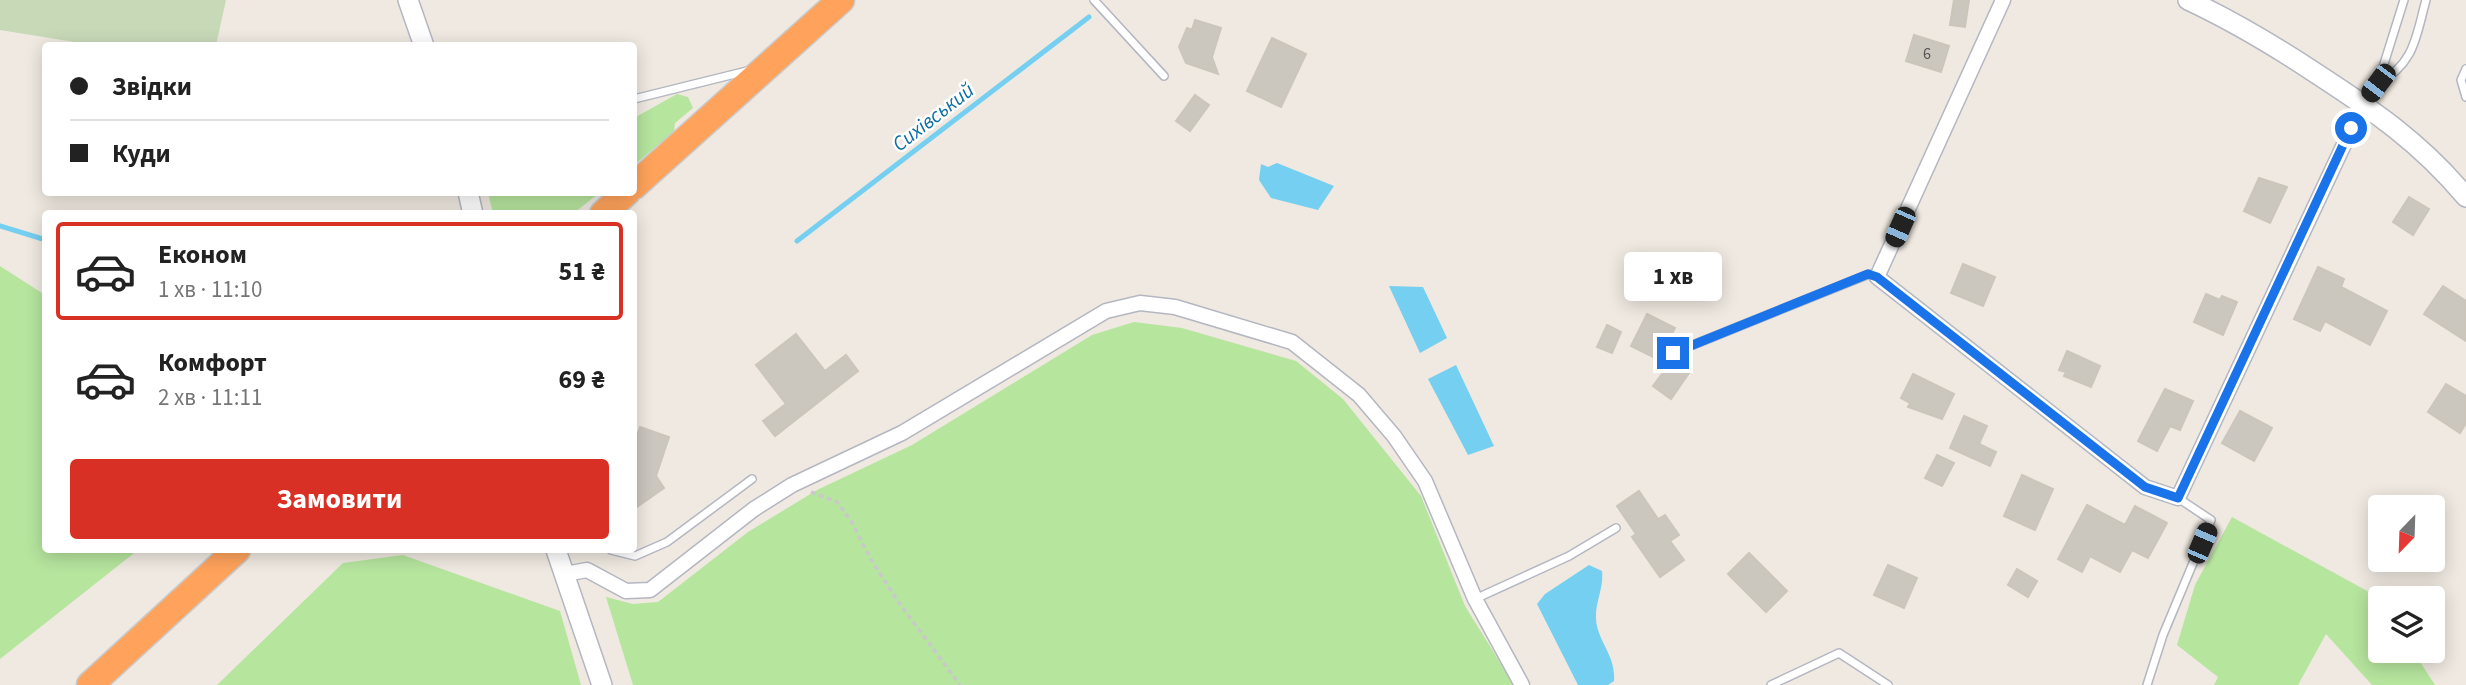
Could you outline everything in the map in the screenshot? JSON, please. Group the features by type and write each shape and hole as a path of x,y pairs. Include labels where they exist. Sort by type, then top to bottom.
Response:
{"highway":[{"path":"637,183 771,66 841,0"},
{"path":"607,210 622,196"},
{"path":"90,685 234,553"}],"street":[{"path":"408,0 423,42"},
{"path":"2003,0 1877,277 2145,487 2178,498 2363,104"},
{"path":"2188,0 2237,22 2363,104 2408,136 2439,165 2466,197"},
{"path":"565,573 587,570 626,591 650,590 754,509 792,485 902,433 1106,311 1140,303 1175,307 1292,342 1359,395 1394,436 1425,481 1475,599 1522,685"},
{"path":"556,553 602,685"}],"lane":[{"path":"1094,0 1164,76"},
{"path":"2363,104 2378,83 2404,0"},
{"path":"2378,83 2396,74 2412,53 2426,0"},
{"path":"637,98 771,66"},
{"path":"2466,69 2461,80 2466,97"},
{"path":"1673,353 1868,274 1877,277"},
{"path":"625,553 635,555 667,542 752,479"},
{"path":"2147,685 2163,635 2211,520 2178,498"},
{"path":"1475,599 1569,556 1616,528"},
{"path":"1771,685 1839,653 1888,685"}],"path":[{"path":"792,485 837,502 897,600 960,685"}],"green space":[{"path":"0,0 226,0 217,42 74,42 0,30"},
{"path":"677,94 688,97 693,108 675,123 674,132 637,163 637,116"},
{"path":"489,196 595,196 578,210 492,210"},
{"path":"0,266 42,293 42,553 134,553 0,659"},
{"path":"1134,322 1182,328 1296,361 1343,399 1421,496 1465,606 1514,685 633,685 606,597 633,604 658,602 748,532 817,490 912,445 1092,335"},
{"path":"2232,517 2368,591 2368,663 2421,663 2435,685 2372,685 2326,634 2298,685 2214,685 2218,677 2177,645 2195,585"},
{"path":"403,555 560,611 581,685 217,685 343,563"}],"water":[{"path":"1277,163 1334,186 1318,210 1271,198 1259,180 1261,164 1268,167"},
{"path":"1389,286 1423,287 1447,338 1420,353"},
{"path":"1456,365 1494,446 1468,455 1428,379"},
{"path":"1589,565 1602,571 1596,619 1614,672 1614,681 1608,685 1578,685 1537,604 1545,594"}],"building":[{"path":"1954,0 1969,0 1965,27 1950,25"},
{"path":"1195,20 1221,28 1212,57 1218,74 1186,63 1179,47 1187,28 1192,30"},
{"path":"1914,35 1949,46 1941,72 1906,61"},
{"path":"1272,38 1306,54 1281,107 1247,91"},
{"path":"1195,95 1209,105 1190,131 1176,121"},
{"path":"2259,178 2287,187 2270,223 2244,211"},
{"path":"2409,197 2429,209 2413,235 2393,222"},
{"path":"1963,264 1995,277 1983,306 1951,293"},
{"path":"2318,267 2344,279 2341,287 2387,311 2370,345 2325,321 2320,331 2294,319"},
{"path":"2443,286 2466,301 2466,341 2424,314"},
{"path":"2206,294 2220,300 2222,296 2237,302 2223,335 2194,322"},
{"path":"1647,314 1675,328 1659,360 1631,346"},
{"path":"1607,325 1621,332 1612,353 1597,347"},
{"path":"796,334 825,371 846,355 858,371 775,436 763,421 786,404 756,365"},
{"path":"2067,351 2100,366 2091,387 2064,376 2066,372 2059,370"},
{"path":"1673,359 1691,370 1671,399 1653,386"},
{"path":"1913,374 1954,394 1942,419 1908,407 1910,403 1901,398"},
{"path":"2446,384 2466,396 2466,423 2460,433 2428,412"},
{"path":"2165,389 2193,401 2180,430 2170,426 2157,451 2138,441"},
{"path":"2240,411 2272,428 2254,461 2222,443"},
{"path":"1964,416 1987,426 1979,444 1996,452 1990,466 1950,448"},
{"path":"640,427 669,437 656,476 664,488 637,507 637,436"},
{"path":"1937,455 1954,463 1942,486 1925,478"},
{"path":"2022,475 2053,489 2035,530 2004,516"},
{"path":"1639,491 1658,519 1665,515 1679,535 1670,541 1684,560 1660,577 1632,537 1636,534 1617,506"},
{"path":"2087,505 2125,525 2135,506 2167,523 2148,558 2132,550 2120,572 2090,556 2082,572 2058,559"},
{"path":"1749,553 1787,591 1766,612 1728,574"},
{"path":"1888,565 1917,578 1904,608 1874,595"},
{"path":"2017,569 2037,581 2028,597 2008,585"}],"waterway":[{"name":"Сихівський","path":"797,241 1089,17"},
{"name":"Сихівський","path":"0,226 42,239"}],"route":[{"path":"1673,353 1868,274 1877,277 2145,487 2178,498 2351,128"}]}
